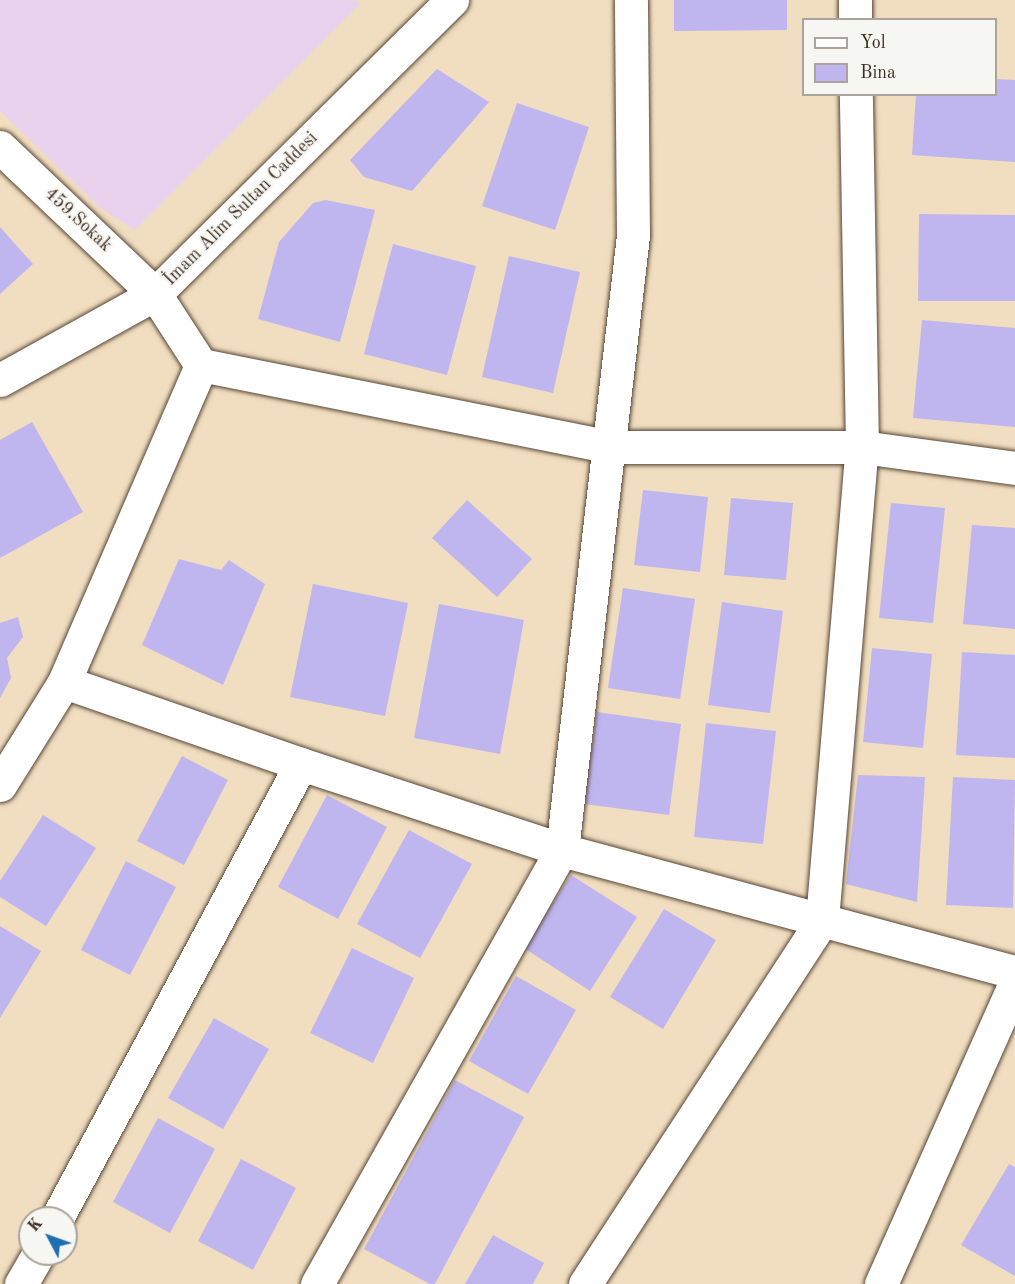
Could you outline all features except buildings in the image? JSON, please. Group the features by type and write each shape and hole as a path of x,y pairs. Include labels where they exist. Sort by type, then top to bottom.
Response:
{"street":[{"name":"İmam Alim Sultan Caddesi","path":"0,380 155,294 452,0"},
{"path":"317,1284 562,850 633,235 631,0"},
{"path":"855,0 855,18"},
{"path":"585,1284 822,920 862,447 856,96"},
{"name":"459.Sokak","path":"0,147 155,294 201,365"},
{"path":"0,785 64,682 201,365 610,447 862,447 1015,468"},
{"path":"64,682 301,764 562,850 1015,972"},
{"path":"63,1206 301,764"},
{"path":"881,1284 1015,983"},
{"path":"21,1284 31,1266"}],"shaded area":[{"path":"0,0 356,0 360,4 135,230 99,207 0,111"}]}
